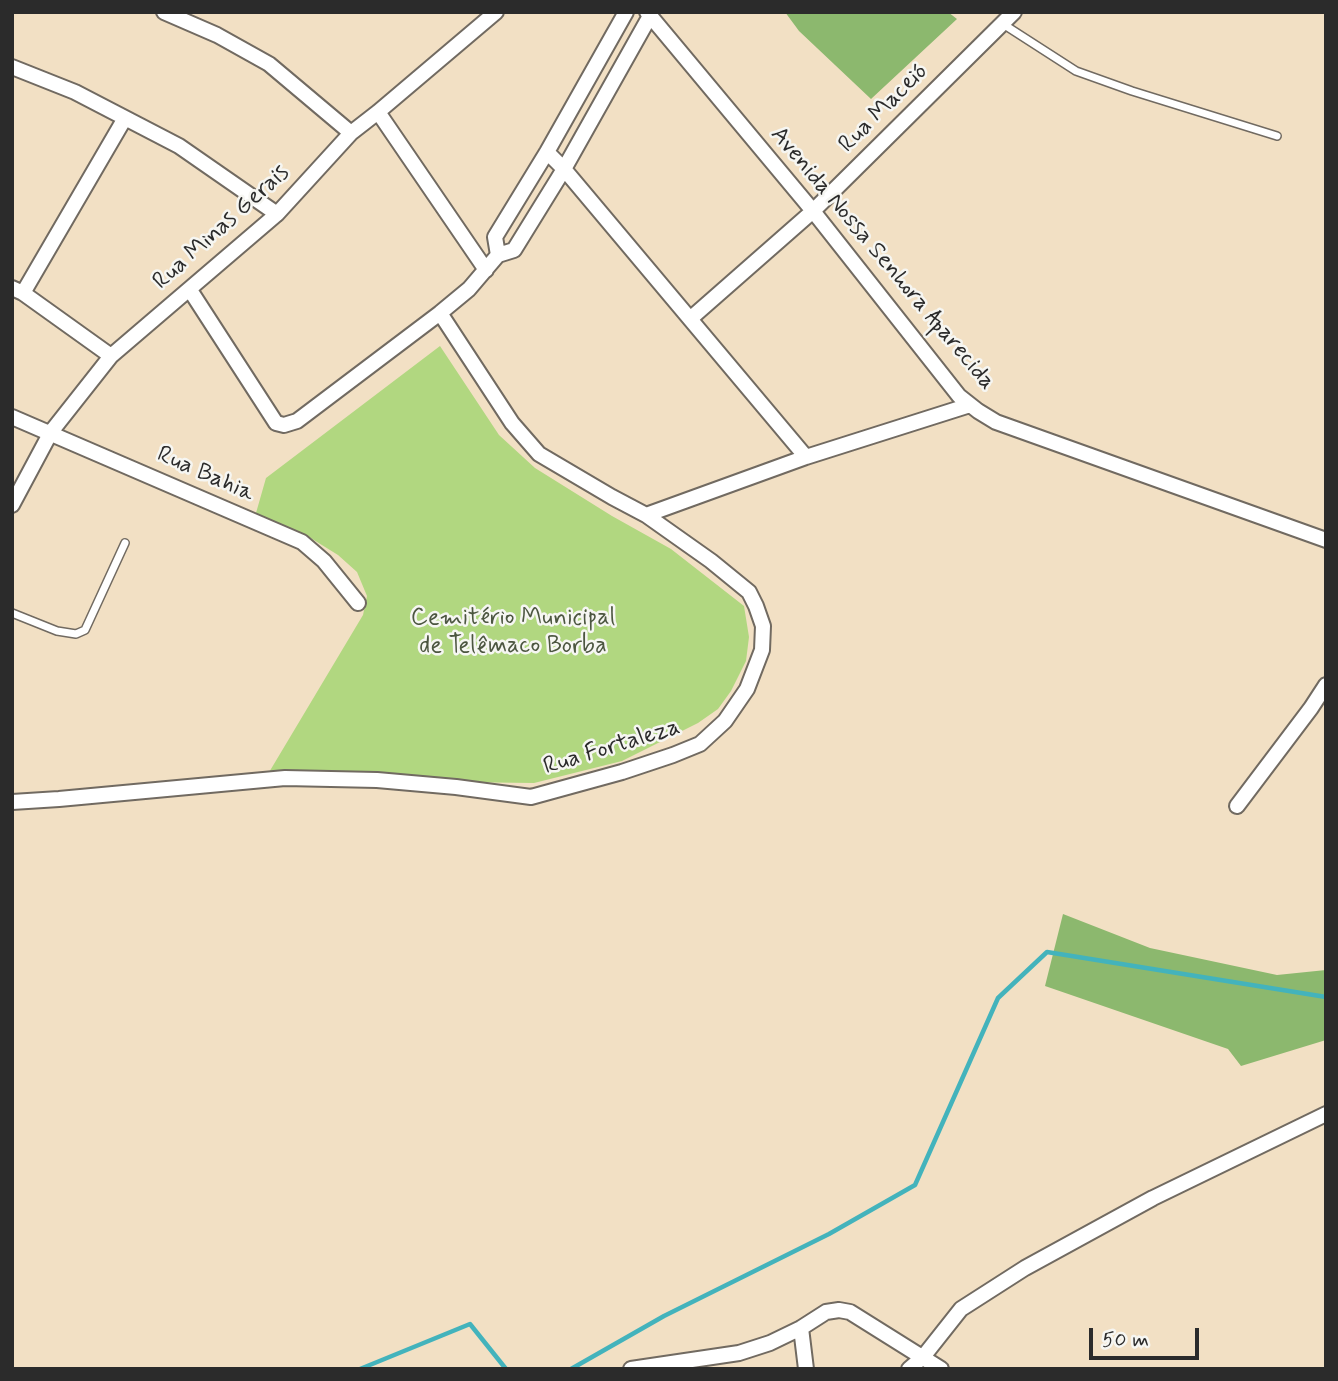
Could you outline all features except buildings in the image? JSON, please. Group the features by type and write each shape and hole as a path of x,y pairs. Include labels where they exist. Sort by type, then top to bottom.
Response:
{"street":[{"path":"164,12 185,16 269,64 351,133"},
{"name":"Rua Minas Gerais","path":"12,505 51,432 111,356 277,214 351,133 496,12"},
{"path":"498,255 495,237 547,152 626,12"},
{"name":"Rua Maceió","path":"690,319 813,211 1014,12"},
{"path":"190,290 276,423 284,425 298,421 440,313 468,289 498,255 511,252 519,244 564,169 648,14"},
{"name":"Avenida Nossa Senhora Aparecida","path":"648,14 813,211 959,396 970,405 996,422 1326,540"},
{"path":"12,67 75,92 179,146 277,214"},
{"path":"379,112 486,270"},
{"path":"111,356 18,290 125,118"},
{"path":"547,152 806,457"},
{"name":"Rua Fortaleza","path":"12,802 285,778 377,780 531,796 622,772 673,755 700,744 726,721 747,689 762,650 763,626 749,592 646,515 539,454 512,423 440,313"},
{"path":"646,515 806,457 970,405"},
{"name":"Rua Bahia","path":"12,417 302,542 324,561 358,603"},
{"path":"1237,806 1326,685"},
{"path":"909,1369 923,1357 961,1309 1025,1268 1153,1198 1326,1114"},
{"path":"631,1369 697,1363 739,1353 770,1343 826,1312 839,1310 850,1312 941,1369"},
{"path":"801,1328 806,1369"}],"lane":[{"path":"1003,24 1076,71 1277,136"},
{"path":"12,613 57,631 76,634 85,630 125,543"}],"green space":[{"path":"785,12 948,12 957,19 871,99 799,31"},
{"name":"Cemitério Municipal de Telêmaco Borba","path":"440,346 499,435 535,468 671,549 744,606 749,637 746,661 731,691 718,709 698,723 622,761 534,783 268,774 363,615 367,596 357,572 338,555 309,537 256,513 266,478"},
{"path":"1063,914 1150,948 1277,975 1326,970 1326,1040 1241,1066 1228,1049 1045,986"}],"waterway":[{"path":"571,1369 664,1316 829,1234 915,1185 998,998 1047,952 1326,997"},
{"path":"360,1369 470,1324 506,1369"}]}
